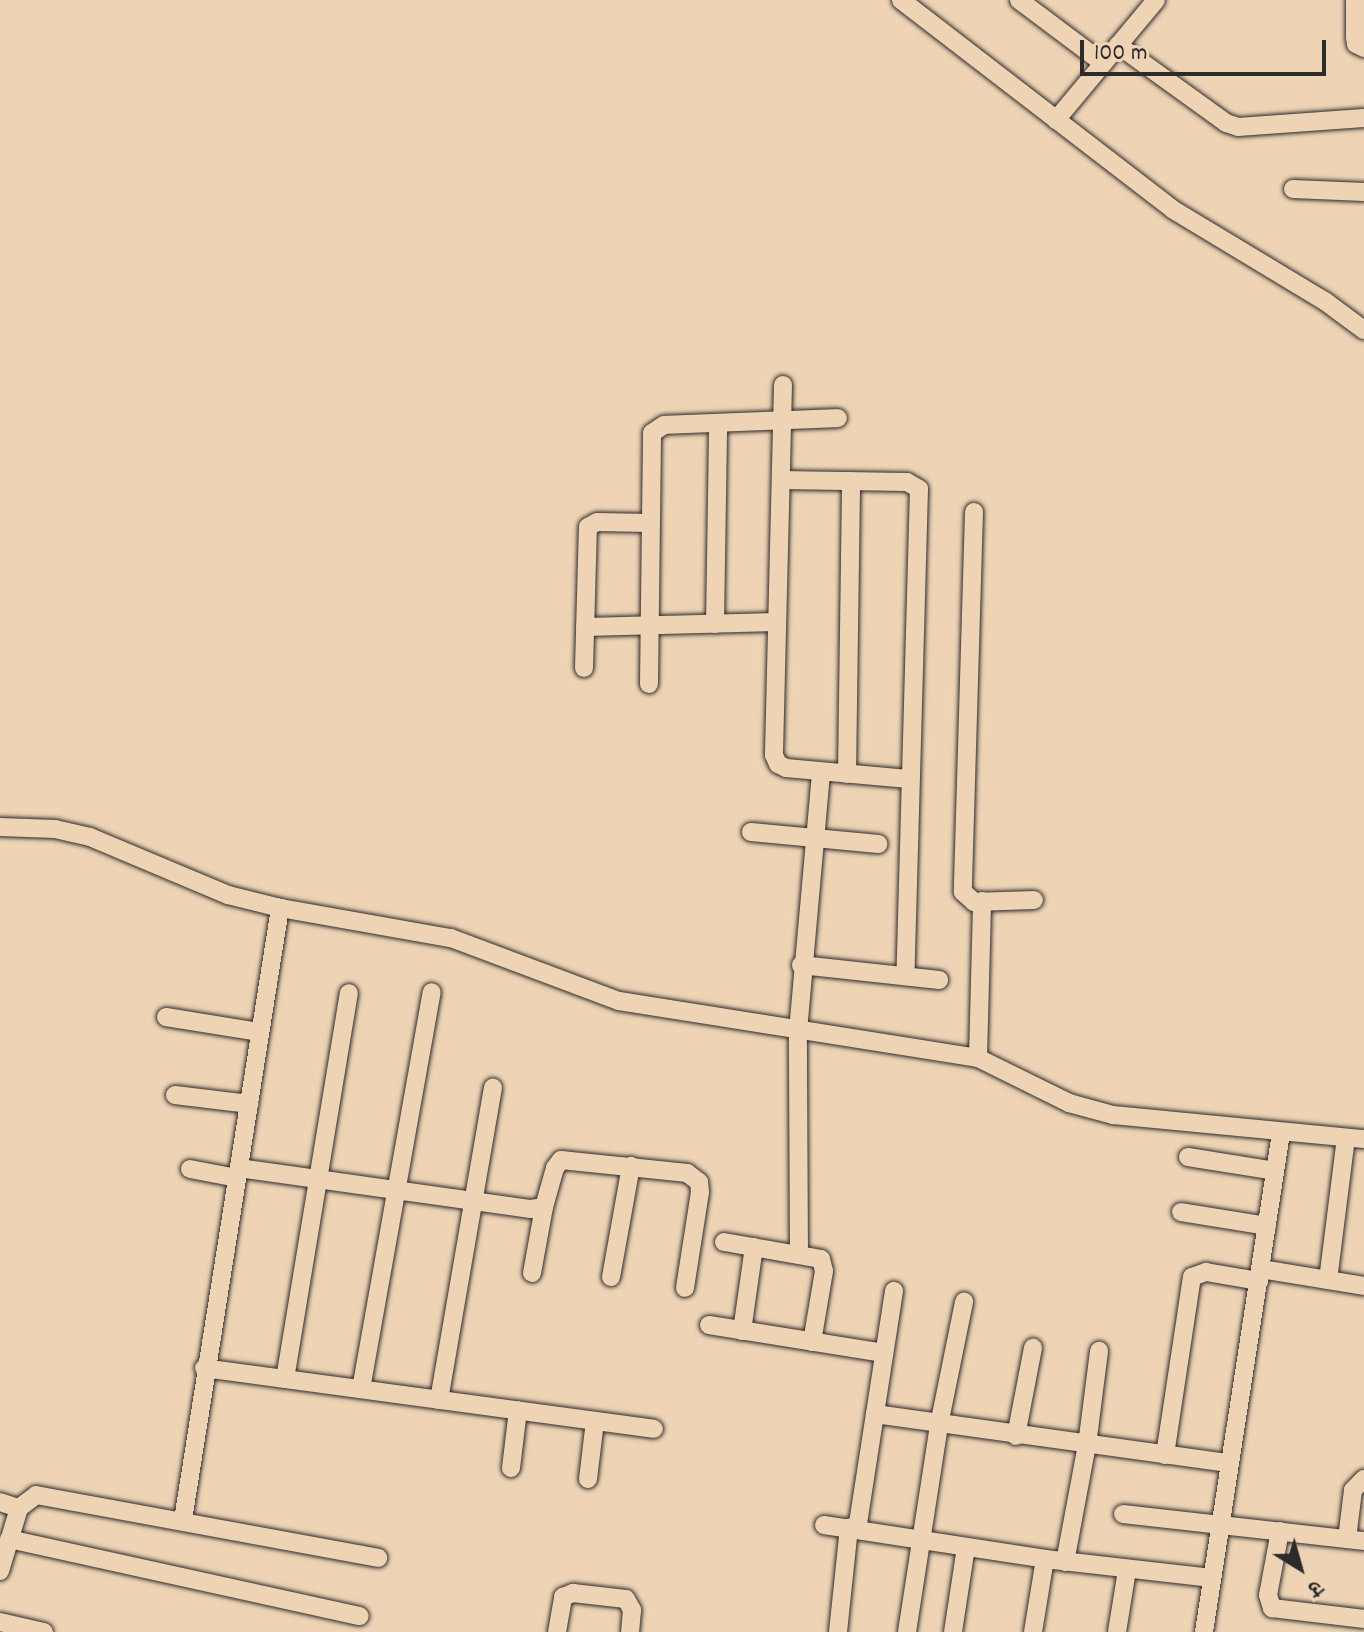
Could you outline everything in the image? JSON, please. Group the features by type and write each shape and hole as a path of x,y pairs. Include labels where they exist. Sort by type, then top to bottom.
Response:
{"street":[{"path":"901,0 1172,209 1361,321"},
{"path":"1019,0 1103,63"},
{"path":"1056,120 1156,0"},
{"path":"1355,0 1356,44 1364,48"},
{"path":"1118,45 1226,123 1238,127 1364,118"},
{"path":"1293,189 1364,192"},
{"path":"783,385 774,755 778,764 786,768 909,779"},
{"path":"649,684 652,433 664,425 838,418"},
{"path":"715,624 718,423"},
{"path":"781,480 907,482 919,489 905,976"},
{"path":"847,774 851,481"},
{"path":"974,512 963,881 967,898 982,901 1034,900"},
{"path":"584,668 588,527 597,522 650,523"},
{"path":"585,627 777,622"},
{"path":"799,1254 798,1031 801,965 821,772"},
{"path":"0,827 55,829 90,837 228,895 280,908 451,938 619,1001 978,1058 1069,1103 1099,1112 1281,1133 1355,1138 1328,1280"},
{"path":"751,832 878,844"},
{"path":"978,1058 982,901"},
{"path":"183,1520 204,1368 280,908"},
{"path":"801,965 939,980"},
{"path":"361,1389 432,992"},
{"path":"285,1379 349,993"},
{"path":"166,1017 260,1032"},
{"path":"439,1400 493,1088"},
{"path":"175,1095 249,1104"},
{"path":"1204,1632 1281,1133"},
{"path":"1188,1157 1275,1171"},
{"path":"532,1273 544,1207 555,1168 561,1160 631,1166 687,1173 699,1182 685,1288"},
{"path":"611,1277 631,1166"},
{"path":"190,1169 318,1179 473,1201 544,1207"},
{"path":"1181,1212 1267,1226"},
{"path":"724,1242 814,1257 825,1265 812,1342"},
{"path":"742,1331 754,1247"},
{"path":"1165,1455 1192,1277 1206,1272 1328,1280 1364,1286"},
{"path":"838,1632 894,1291"},
{"path":"907,1632 939,1425 964,1302"},
{"path":"709,1325 884,1353"},
{"path":"1016,1436 1033,1348"},
{"path":"1065,1562 1087,1445 1099,1351"},
{"path":"204,1368 654,1429"},
{"path":"511,1468 518,1410"},
{"path":"875,1414 1016,1436 1229,1463"},
{"path":"588,1479 595,1421"},
{"path":"1123,1514 1356,1540 1353,1490 1364,1479"},
{"path":"0,1571 19,1508 36,1495 55,1496 378,1558"},
{"path":"0,1502 19,1508"},
{"path":"824,1525 1065,1562 1212,1578"},
{"path":"1280,1531 1268,1603 1278,1611 1357,1623"},
{"path":"9,1539 360,1616"},
{"path":"953,1632 966,1547"},
{"path":"1033,1632 1045,1559"},
{"path":"1117,1632 1127,1570"},
{"path":"557,1632 563,1597 573,1593 626,1599 632,1610 630,1632"},
{"path":"1291,1632 1293,1612"},
{"path":"0,1622 44,1632"}]}
